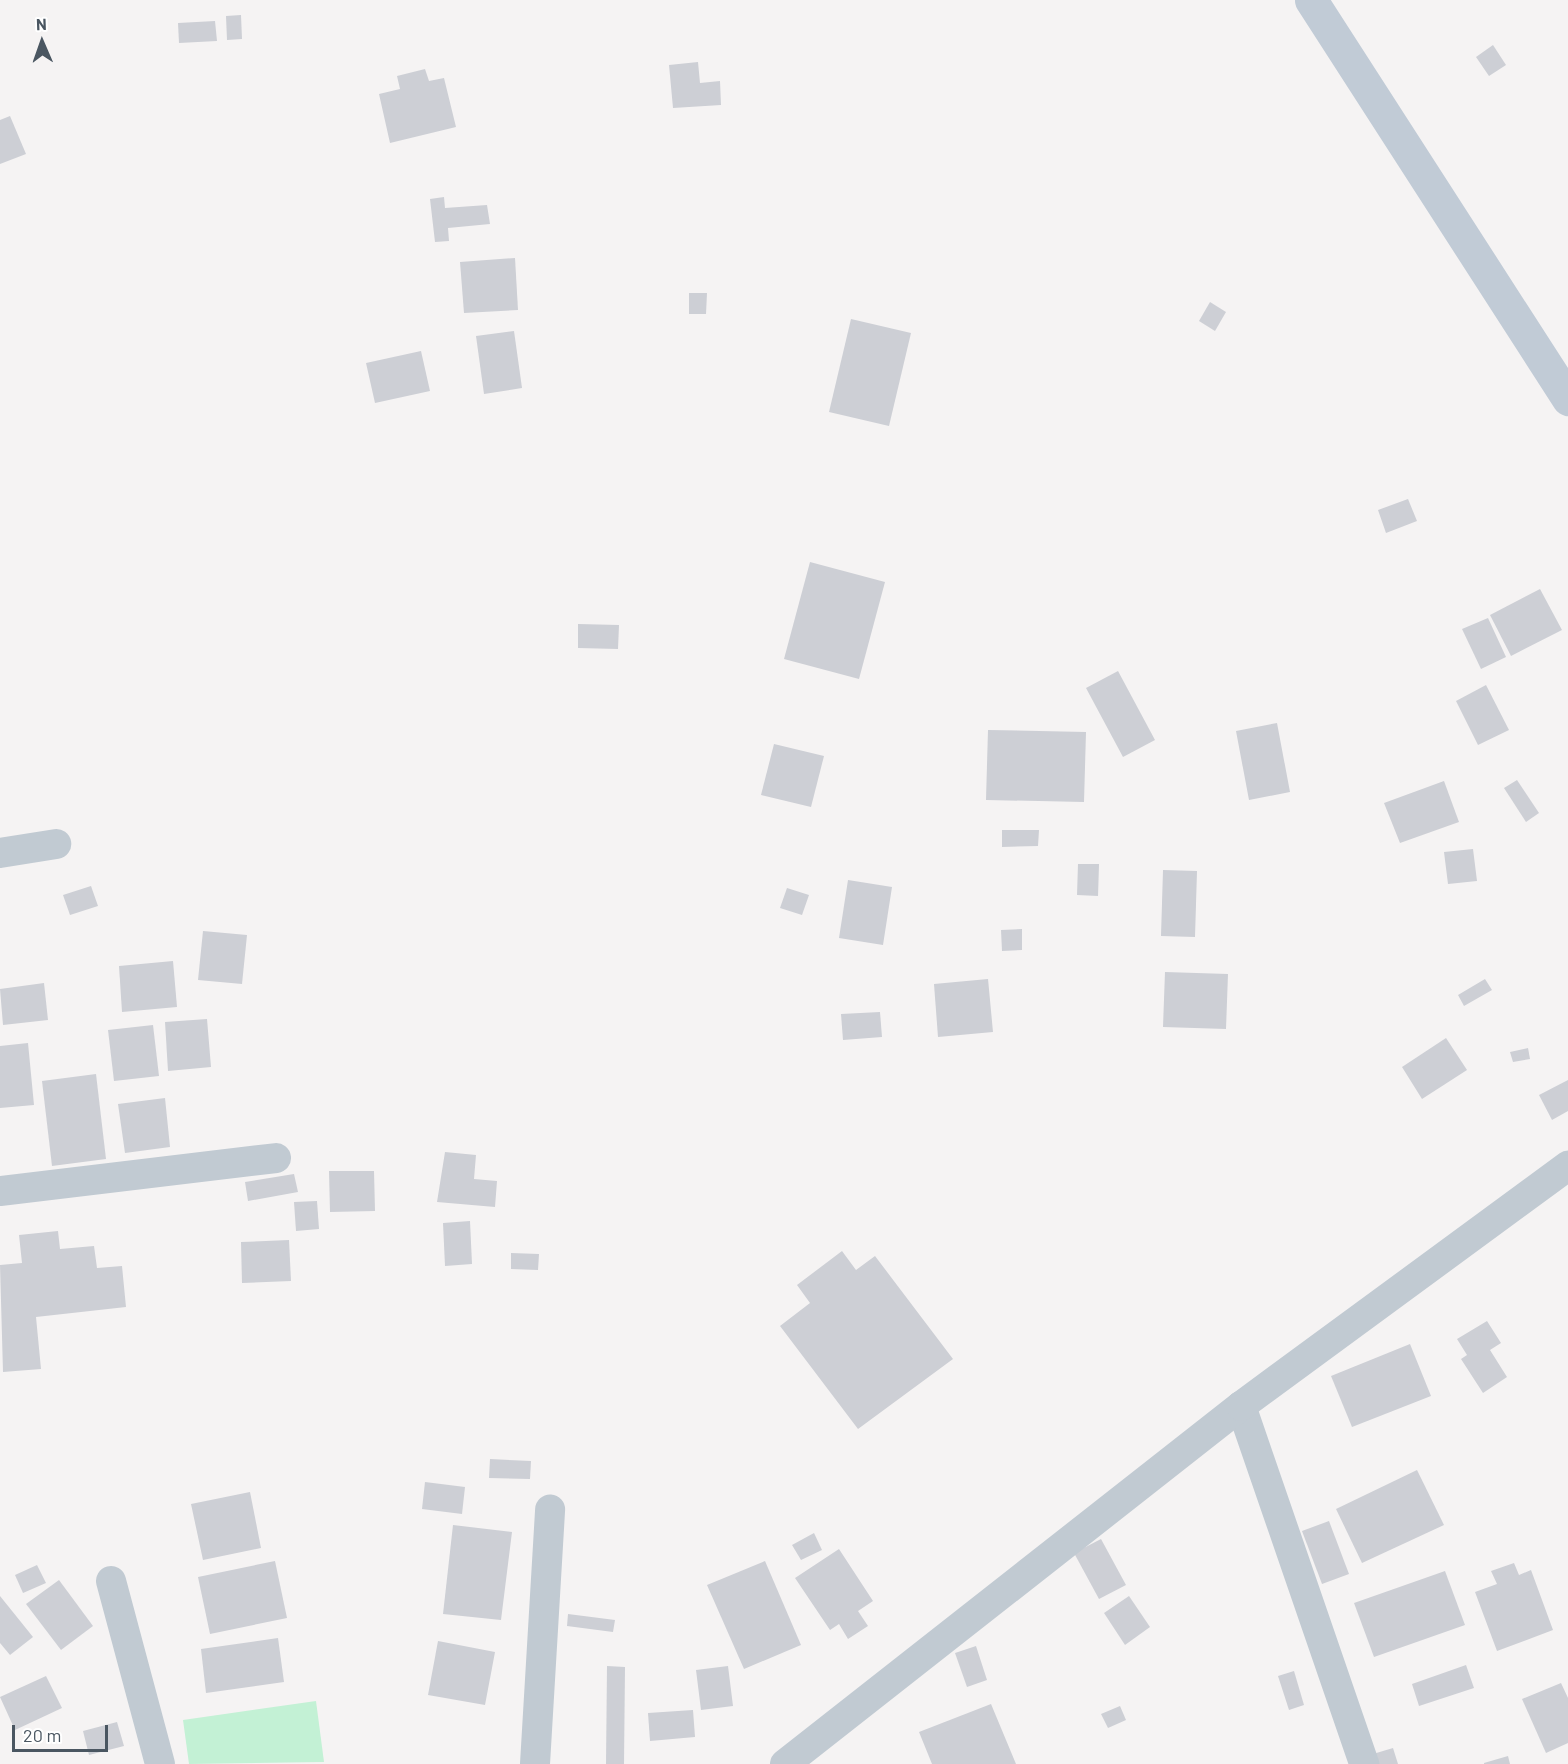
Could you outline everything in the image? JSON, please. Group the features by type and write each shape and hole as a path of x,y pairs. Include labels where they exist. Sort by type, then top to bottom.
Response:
{"main road":[{"path":"1311,0 1568,399"}],"street":[{"path":"0,853 56,844"},
{"path":"0,1191 276,1158"},
{"path":"785,1764 1241,1406 1568,1166"},
{"path":"1241,1406 1364,1764"},
{"path":"535,1764 550,1509"},
{"path":"111,1581 160,1764"}],"green space":[{"path":"316,1701 324,1762 189,1764 183,1720"}],"building":[{"path":"241,15 242,39 227,40 226,16"},
{"path":"215,21 217,41 179,43 178,23"},
{"path":"1493,45 1506,65 1489,76 1476,57"},
{"path":"698,62 700,83 720,81 721,105 673,108 669,65"},
{"path":"425,69 429,81 444,78 456,127 390,143 379,94 400,89 397,76"},
{"path":"10,116 26,154 0,164 0,120"},
{"path":"444,197 445,208 487,205 490,224 448,228 449,241 435,242 430,199"},
{"path":"515,258 518,310 464,313 460,262"},
{"path":"689,293 707,293 706,314 689,314"},
{"path":"1210,302 1226,312 1215,331 1199,321"},
{"path":"851,319 911,333 889,426 829,412"},
{"path":"514,331 522,388 484,394 476,336"},
{"path":"421,351 430,391 375,403 366,363"},
{"path":"1408,499 1417,521 1386,533 1378,510"},
{"path":"810,562 885,582 859,679 784,659"},
{"path":"1540,589 1562,630 1511,656 1490,615"},
{"path":"1488,618 1506,657 1481,669 1462,629"},
{"path":"578,624 619,625 618,649 578,648"},
{"path":"1118,671 1155,740 1123,757 1086,688"},
{"path":"1486,685 1509,730 1478,745 1456,701"},
{"path":"1277,723 1290,792 1249,800 1236,731"},
{"path":"988,730 1086,732 1084,802 986,800"},
{"path":"774,744 824,756 811,807 761,795"},
{"path":"1517,780 1539,813 1526,822 1504,788"},
{"path":"1444,781 1459,822 1400,843 1384,803"},
{"path":"1002,830 1039,830 1038,846 1002,847"},
{"path":"1473,849 1477,881 1448,884 1444,852"},
{"path":"1078,864 1099,864 1098,896 1077,895"},
{"path":"1163,870 1197,871 1195,937 1161,936"},
{"path":"848,880 892,887 883,945 839,938"},
{"path":"91,886 98,906 70,915 63,895"},
{"path":"787,888 809,895 802,915 780,908"},
{"path":"1022,929 1022,950 1002,951 1001,930"},
{"path":"203,931 247,935 242,984 198,980"},
{"path":"173,961 177,1007 122,1012 119,966"},
{"path":"1165,972 1228,974 1226,1029 1163,1027"},
{"path":"988,979 993,1032 938,1037 934,984"},
{"path":"1485,979 1492,990 1464,1006 1458,995"},
{"path":"44,983 48,1020 3,1025 0,989"},
{"path":"880,1012 882,1037 843,1040 841,1014"},
{"path":"207,1019 211,1067 168,1071 165,1022"},
{"path":"153,1025 159,1076 114,1081 108,1030"},
{"path":"1446,1038 1467,1070 1422,1099 1402,1067"},
{"path":"28,1043 34,1105 0,1108 0,1046"},
{"path":"1528,1048 1530,1059 1513,1062 1510,1052"},
{"path":"96,1074 106,1159 52,1166 42,1081"},
{"path":"1568,1080 1568,1111 1552,1120 1539,1095"},
{"path":"165,1098 170,1147 125,1153 118,1104"},
{"path":"445,1152 476,1155 474,1179 497,1181 495,1207 437,1202"},
{"path":"329,1171 374,1171 375,1211 330,1212"},
{"path":"294,1174 298,1192 248,1201 245,1182"},
{"path":"317,1201 319,1229 296,1231 294,1202"},
{"path":"470,1221 472,1264 445,1266 443,1223"},
{"path":"58,1231 60,1249 94,1246 97,1268 122,1266 126,1307 36,1317 41,1369 3,1372 0,1265 22,1263 19,1235"},
{"path":"289,1240 291,1281 242,1283 241,1242"},
{"path":"842,1251 856,1270 875,1256 953,1359 858,1429 780,1326 810,1303 797,1285"},
{"path":"511,1253 539,1254 538,1270 511,1269"},
{"path":"1487,1321 1501,1343 1490,1350 1507,1377 1483,1393 1461,1359 1467,1355 1457,1339"},
{"path":"1410,1344 1431,1396 1352,1427 1331,1376"},
{"path":"490,1459 531,1461 530,1479 489,1478"},
{"path":"1417,1470 1444,1525 1362,1563 1336,1509"},
{"path":"425,1482 465,1487 462,1514 422,1509"},
{"path":"250,1492 261,1548 203,1560 191,1504"},
{"path":"1329,1521 1349,1574 1322,1584 1302,1531"},
{"path":"453,1525 512,1532 501,1620 443,1614"},
{"path":"814,1533 822,1550 801,1560 792,1545"},
{"path":"1101,1539 1126,1585 1099,1599 1074,1553"},
{"path":"839,1549 873,1601 858,1611 868,1626 848,1639 839,1624 830,1630 795,1578"},
{"path":"275,1561 287,1618 210,1634 198,1577"},
{"path":"765,1561 801,1645 744,1669 707,1585"},
{"path":"1514,1563 1519,1575 1531,1570 1553,1630 1497,1651 1475,1592 1497,1584 1491,1571"},
{"path":"37,1565 46,1583 23,1593 15,1575"},
{"path":"1445,1571 1465,1625 1374,1657 1354,1603"},
{"path":"59,1580 93,1626 61,1650 26,1604"},
{"path":"0,1596 33,1637 10,1655 0,1643"},
{"path":"1129,1596 1150,1627 1125,1645 1104,1613"},
{"path":"568,1614 615,1620 613,1632 567,1626"},
{"path":"278,1638 284,1682 206,1693 201,1649"},
{"path":"438,1641 495,1652 485,1705 428,1695"},
{"path":"976,1646 987,1680 967,1687 955,1653"},
{"path":"1466,1665 1474,1688 1419,1706 1412,1684"},
{"path":"607,1666 625,1667 624,1764 606,1764"},
{"path":"728,1666 733,1706 701,1710 696,1670"},
{"path":"1294,1671 1304,1705 1289,1710 1278,1676"},
{"path":"46,1676 62,1708 15,1730 0,1697"},
{"path":"1561,1683 1568,1698 1568,1743 1546,1753 1522,1699"},
{"path":"991,1704 1016,1764 932,1764 919,1732"},
{"path":"1120,1706 1126,1720 1108,1728 1101,1714"},
{"path":"693,1710 695,1737 650,1741 648,1713"},
{"path":"117,1722 124,1746 89,1755 83,1731"},
{"path":"1393,1748 1398,1764 1376,1764 1373,1754"},
{"path":"1508,1756 1510,1764 1484,1764 1484,1763"}]}
